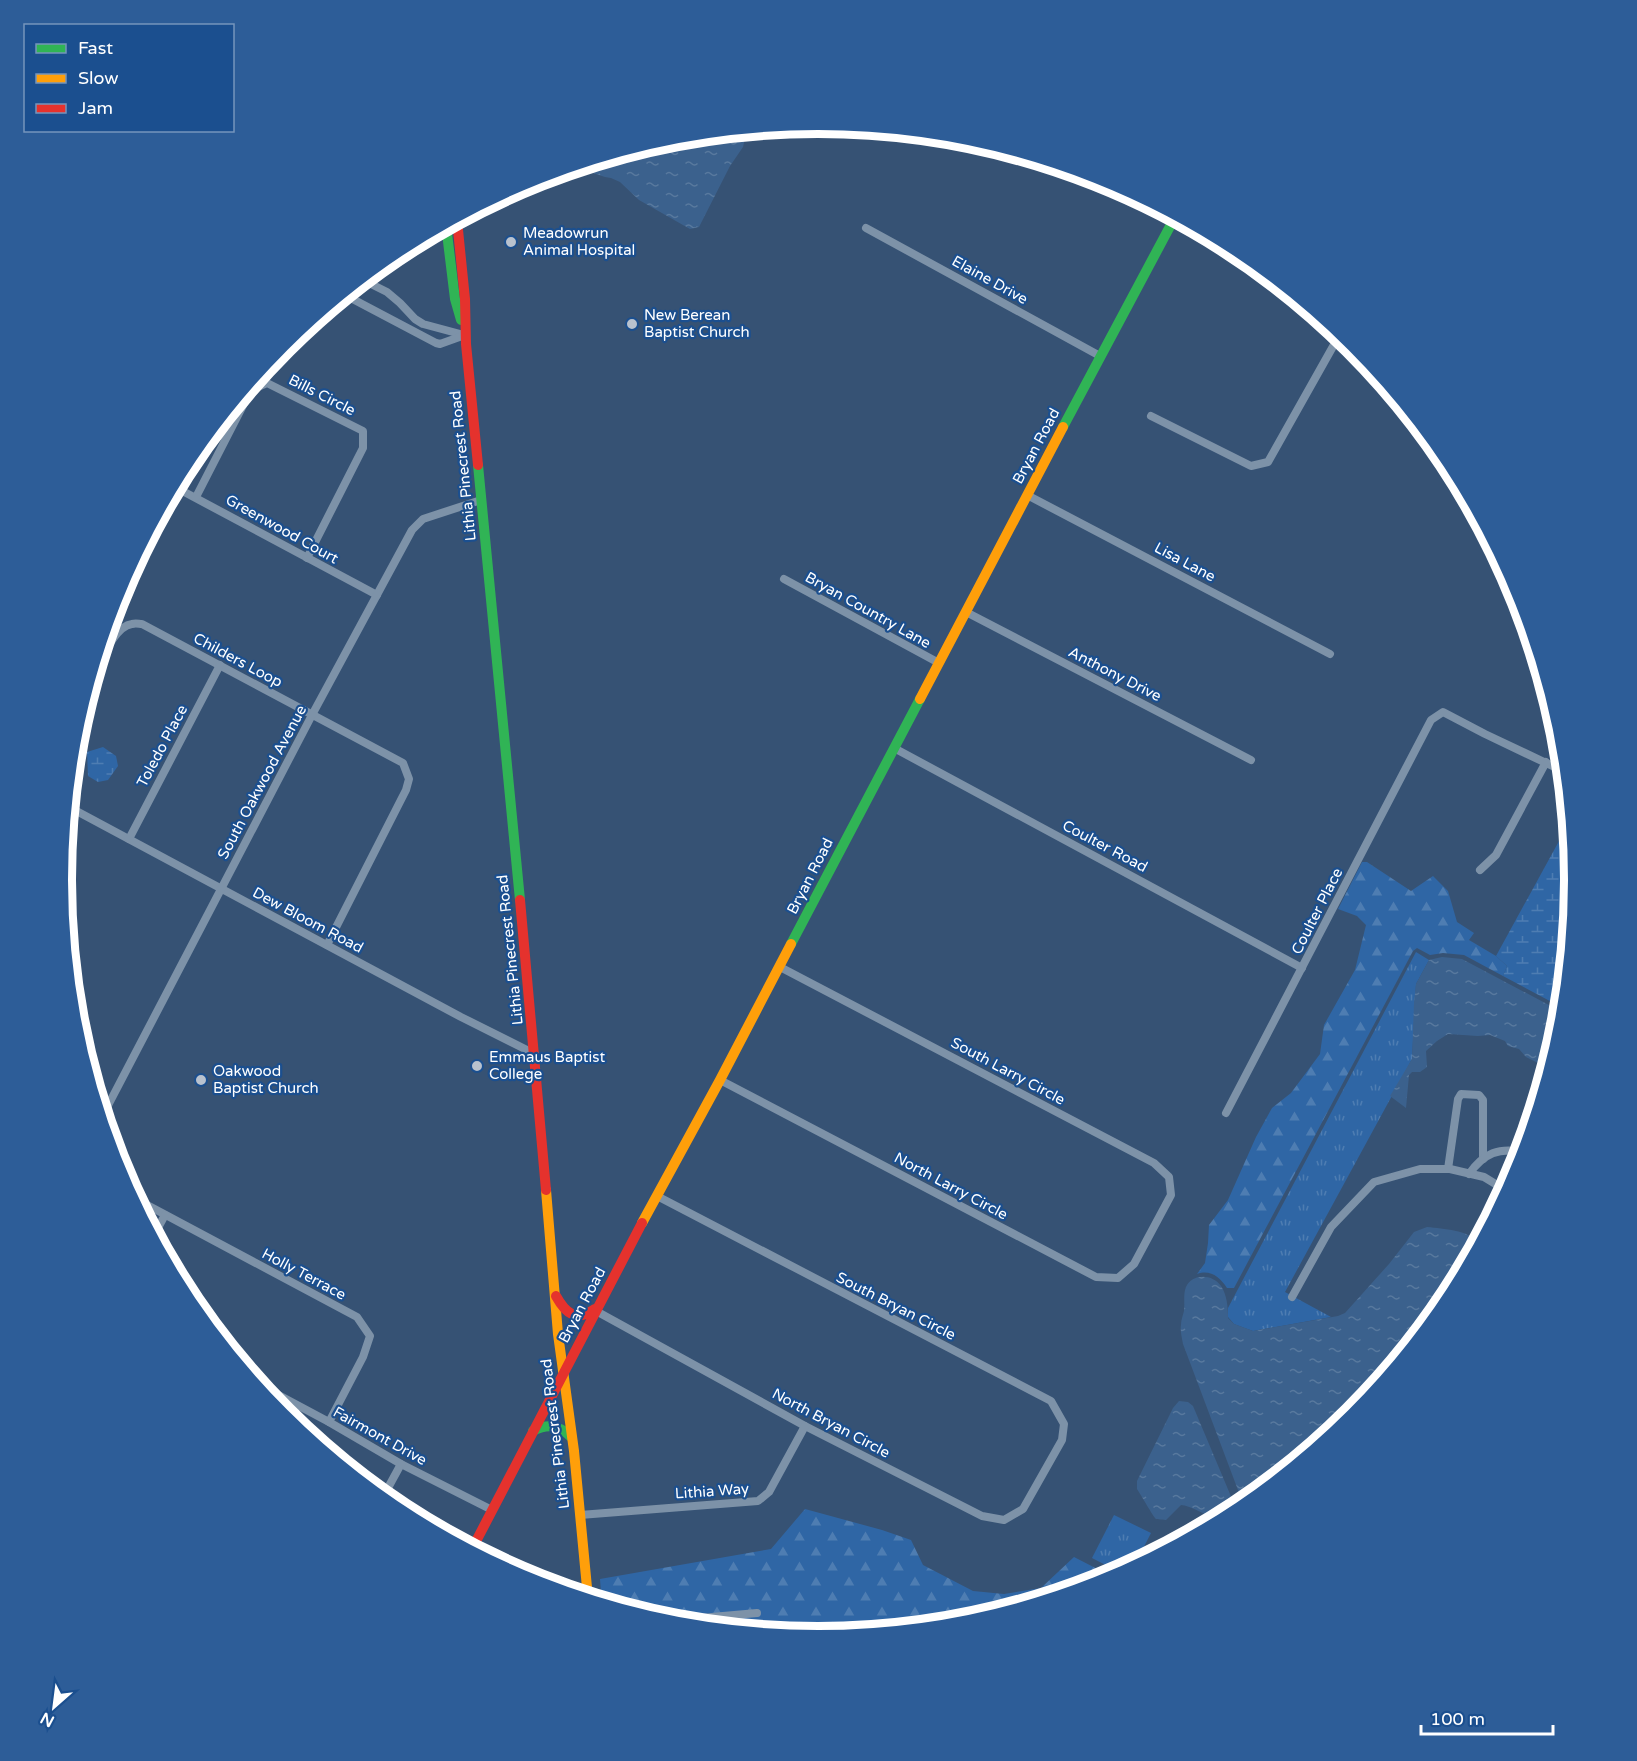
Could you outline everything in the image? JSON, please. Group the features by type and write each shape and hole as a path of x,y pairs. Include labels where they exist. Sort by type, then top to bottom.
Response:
{"main road":[{"name":"Bryan Road","path":"474,1543 1172,223"},
{"name":"Lithia Pinecrest Road","path":"458,227 465,299 465,335 535,1054 555,1294 587,1590"},
{"name":"Lithia Pinecrest Road","path":"447,233 455,300 465,335"},
{"path":"555,1294 561,1307 575,1316 586,1315 597,1309"},
{"path":"532,1431 543,1426 555,1426 564,1429 571,1437"}],"street":[{"name":"Elaine Drive","path":"866,228 1100,356"},
{"path":"370,284 387,292 423,324 465,335"},
{"path":"351,298 436,343 441,344 465,335"},
{"path":"1151,416 1251,466 1268,462 1335,343"},
{"name":"Bills Circle","path":"258,387 267,383 363,431 363,448 307,558"},
{"name":"Bills Circle","path":"196,497 244,404"},
{"name":"Greenwood Court","path":"182,491 377,595"},
{"name":"Lisa Lane","path":"1027,495 1330,654"},
{"name":"South Oakwood Avenue","path":"107,1105 412,530 423,519 481,500"},
{"name":"Bryan Country Lane","path":"784,579 939,663"},
{"name":"Anthony Drive","path":"966,612 1251,760"},
{"name":"Childers Loop","path":"112,642 123,627 142,624 403,763 409,779 406,790 327,945"},
{"name":"Toledo Place","path":"129,839 220,665"},
{"name":"Coulter Place","path":"1226,1113 1431,720 1443,712 1546,762"},
{"name":"Coulter Road","path":"894,748 1302,968"},
{"path":"1480,870 1496,855 1546,762 1556,767"},
{"name":"Dew Bloom Road","path":"76,811 461,1017 535,1054"},
{"name":"South Larry Circle","path":"780,966 1154,1163 1169,1177 1171,1196 1152,1230"},
{"name":"North Larry Circle","path":"720,1080 1096,1277 1118,1278 1134,1263 1152,1230"},
{"path":"1448,1169 1458,1099 1461,1094 1479,1095 1483,1100 1483,1158"},
{"path":"1469,1174 1478,1162 1495,1151 1514,1150"},
{"path":"1292,1297 1331,1227 1374,1182 1420,1169 1448,1169 1484,1177 1499,1186"},
{"name":"South Bryan Circle","path":"657,1196 1052,1401 1064,1424 1062,1440 1042,1474"},
{"name":"Holly Terrace","path":"146,1205 357,1317 370,1336 363,1357 329,1422"},
{"path":"158,1228 165,1215"},
{"name":"North Bryan Circle","path":"597,1309 805,1426 982,1516 1004,1520 1023,1509 1042,1474"},
{"name":"Fairmont Drive","path":"278,1395 401,1464 492,1510"},
{"name":"Lithia Way","path":"580,1515 758,1501 769,1492 805,1426"},
{"path":"387,1489 401,1464"},
{"path":"704,1618 757,1613"}],"green space":[{"path":"103,747 116,756 118,766 108,780 98,782 88,776 87,752"},
{"path":"1563,834 1565,880 1563,929 1555,1004 1503,976 1507,966 1496,956"},
{"path":"1362,862 1367,862 1411,891 1433,876 1448,891 1457,922 1474,933 1469,940 1496,956 1507,966 1503,976 1464,955 1443,953 1430,955 1417,948 1413,951 1234,1288 1227,1288 1221,1280 1210,1273 1197,1274 1205,1263 1209,1225 1228,1200 1256,1137 1272,1108 1291,1093 1320,1054 1324,1025 1355,970 1366,925 1357,916 1338,909"},
{"path":"1416,952 1429,960 1416,984 1412,1059 1285,1292 1331,1317 1253,1331 1234,1324 1228,1317 1228,1308"},
{"path":"805,1509 911,1540 923,1565 973,1591 1004,1594 1041,1588 1074,1557 1101,1571 1012,1602 916,1621 867,1625 833,1626 828,1623 805,1626 721,1621 673,1613 599,1594 600,1579 771,1549"},
{"path":"1114,1515 1151,1533 1140,1554 1110,1567 1092,1558"},
{"path":"828,1623 836,1626 818,1627 805,1626"}],"water":[{"path":"745,138 743,147 730,166 699,227 690,229 639,200 620,182 588,171 625,159 673,148"},
{"path":"1442,957 1462,959 1554,1008 1541,1071 1538,1063 1526,1057 1519,1049 1508,1046 1505,1041 1490,1035 1448,1034 1426,1051 1427,1067 1409,1075 1406,1108 1390,1096 1412,1059 1416,984 1429,960"},
{"path":"1427,1227 1448,1229 1474,1238 1439,1295 1380,1373 1311,1442 1240,1496 1183,1344 1181,1323 1185,1290 1189,1282 1198,1277 1208,1277 1217,1282 1226,1297 1228,1318 1234,1324 1253,1331 1338,1316 1345,1313 1414,1232"},
{"path":"1179,1401 1188,1402 1193,1406 1233,1501 1209,1516 1181,1505 1166,1520 1156,1519 1137,1489 1137,1481 1173,1408"}],"traffic: fast":[{"path":"1063,427 1172,223"},
{"path":"447,233 455,299 461,320"},
{"path":"478,465 520,900"},
{"path":"791,944 920,699"},
{"path":"533,1431 553,1426 571,1437"}],"traffic: slow":[{"path":"920,699 1063,427"},
{"path":"642,1223 791,944"},
{"path":"546,1190 558,1334 574,1451 587,1590"}],"traffic: jam":[{"path":"458,227 478,465"},
{"path":"520,900 546,1190"},
{"path":"475,1543 642,1223"},
{"path":"556,1296 572,1314 582,1315 595,1309"}],"place":[{"name":"Meadowrun Animal Hospital","path":"511,242"},
{"name":"New Berean Baptist Church","path":"632,324"},
{"name":"Emmaus Baptist College","path":"477,1066"},
{"name":"Oakwood Baptist Church","path":"201,1080"}]}
